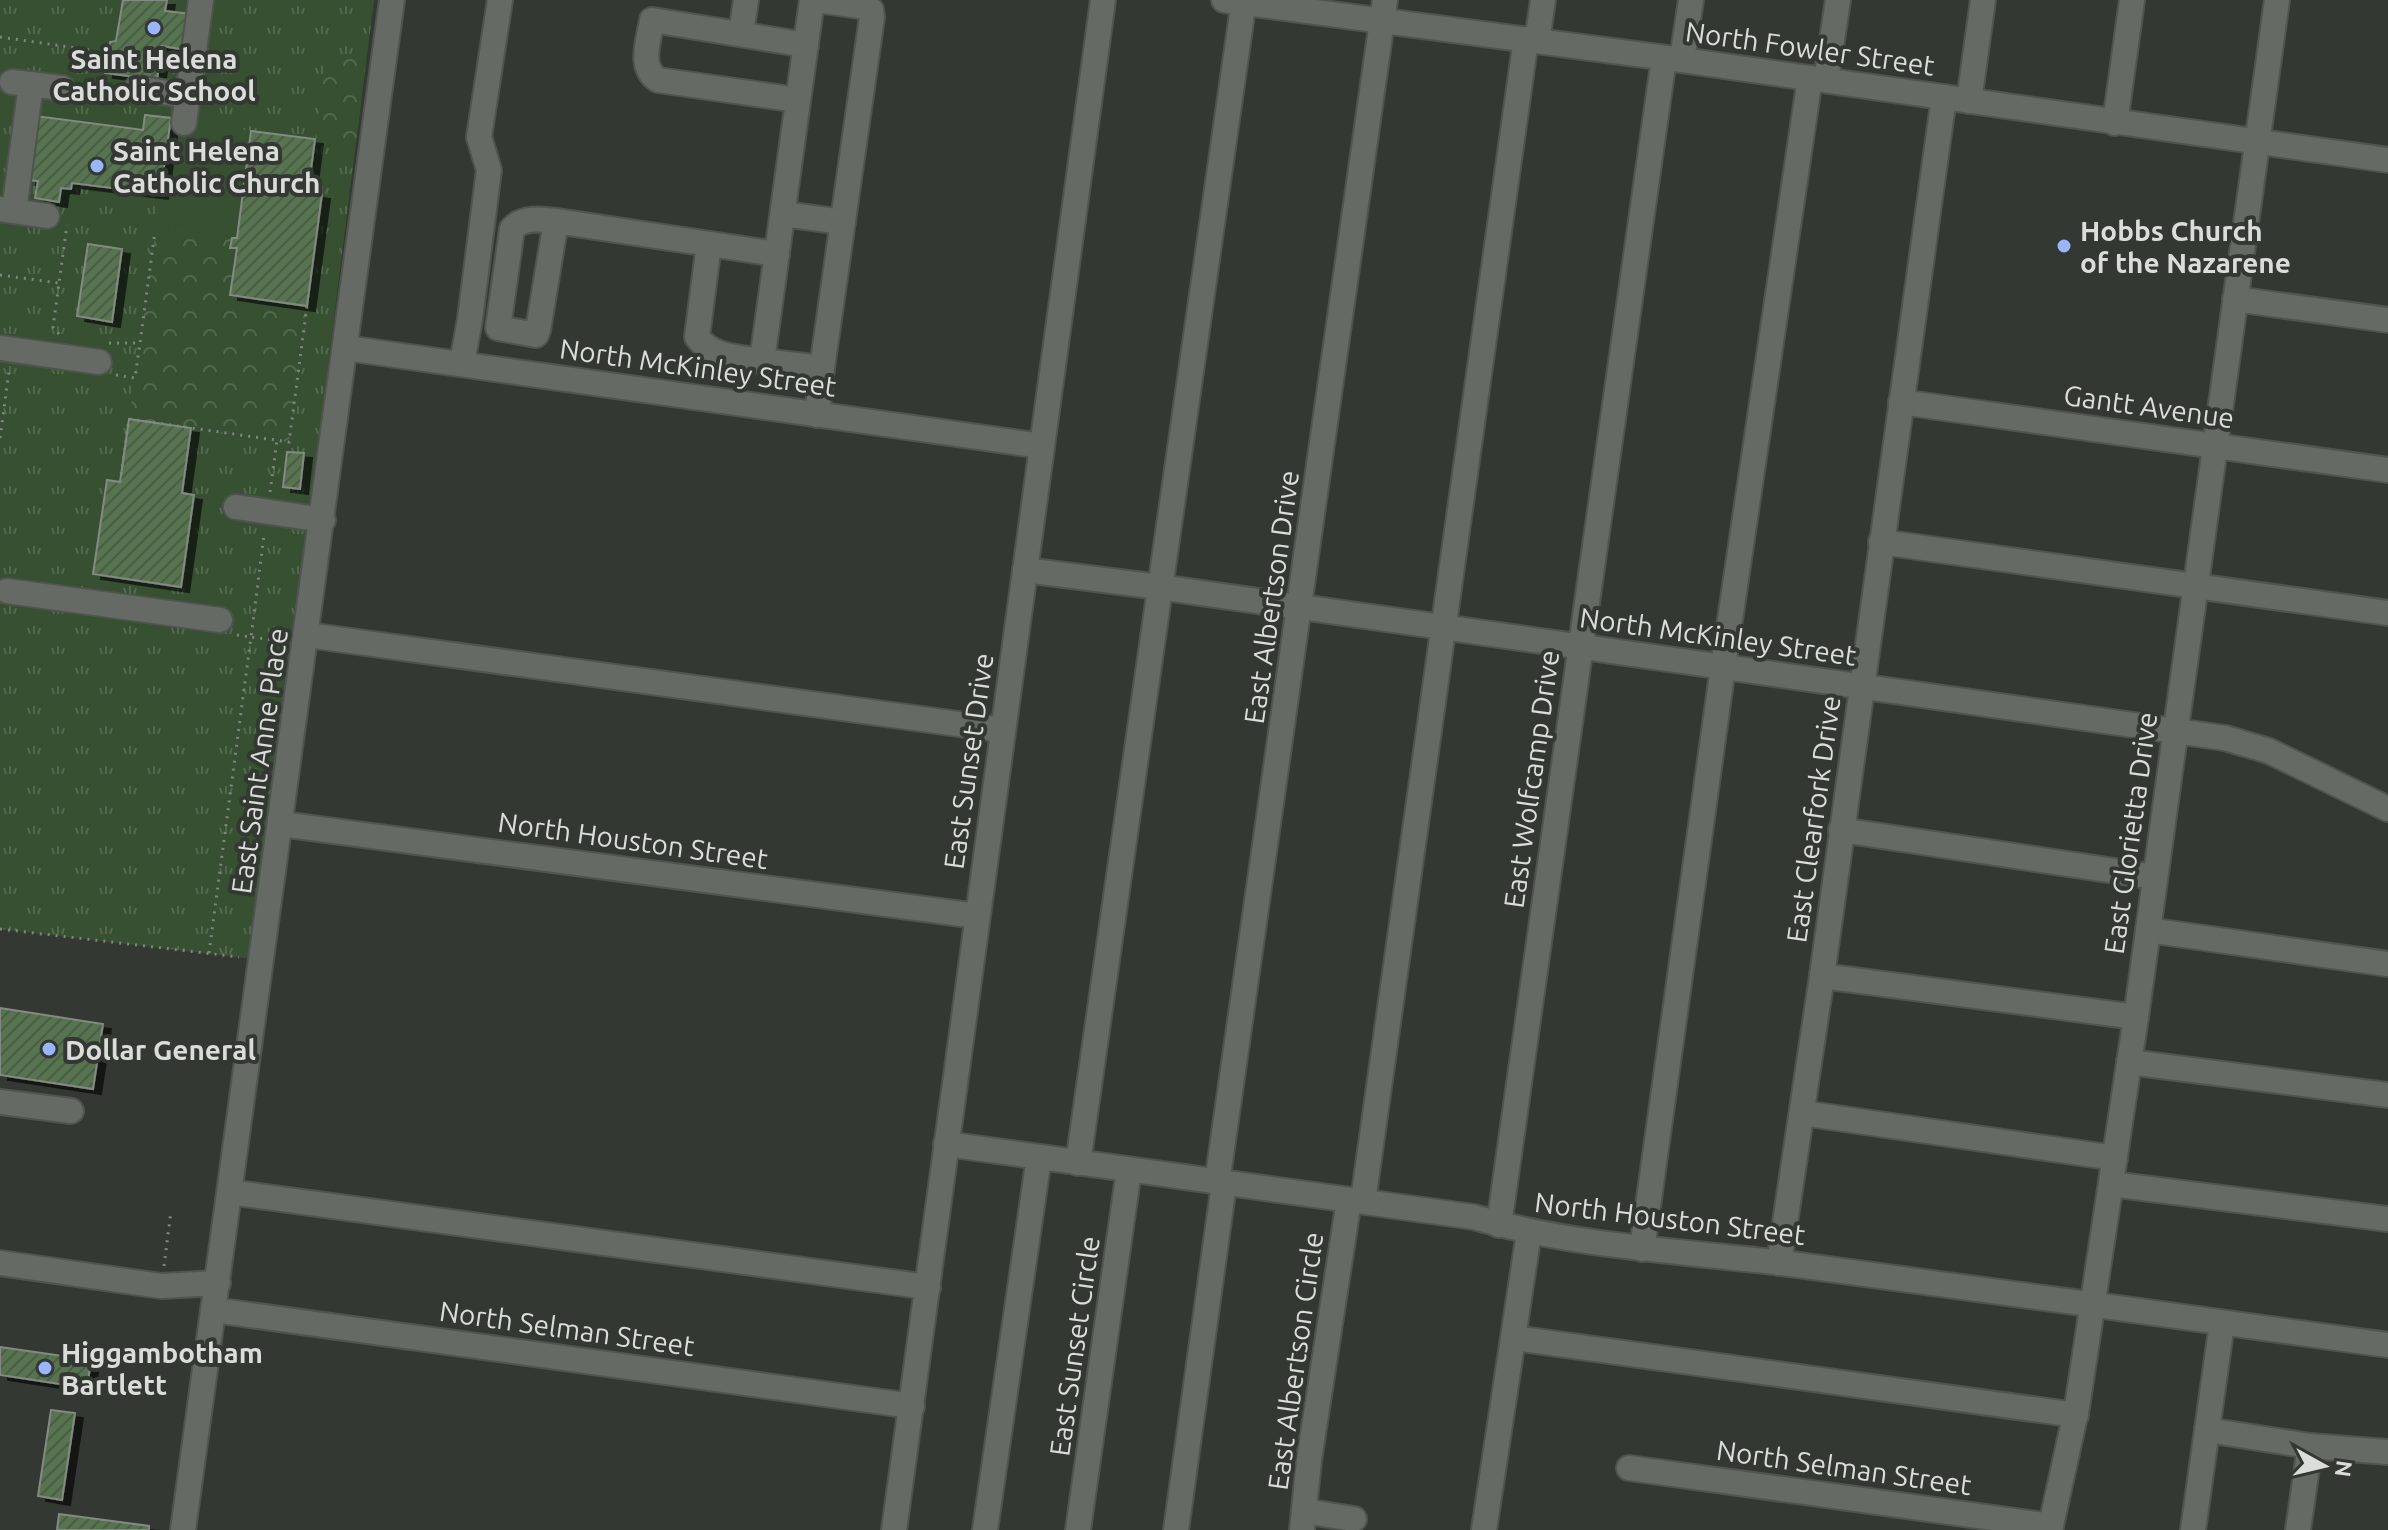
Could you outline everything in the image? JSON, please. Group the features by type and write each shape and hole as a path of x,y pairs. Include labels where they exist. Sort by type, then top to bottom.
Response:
{"street":[{"path":"184,123 201,0"},
{"name":"East Saint Anne Place","path":"183,1530 281,824 299,639 323,520 392,0"},
{"path":"462,363 489,170 479,137 500,0"},
{"path":"741,34 746,0"},
{"path":"762,361 815,0 866,7 871,10 817,415"},
{"name":"East Sunset Drive","path":"894,1530 1103,0"},
{"name":"East Albertson Circle","path":"1303,1521 1309,1460 1356,1200 1532,40 1543,0"},
{"name":"East Wolfcamp Drive","path":"1499,1225 1581,646 1673,59 1691,0"},
{"path":"1642,1249 1723,667 1818,79 1838,0"},
{"path":"1969,101 1983,0"},
{"path":"2115,123 2132,0"},
{"name":"East Glorietta Drive","path":"2051,1528 2076,1415 2136,1017 2277,0"},
{"path":"1078,1163 1237,1"},
{"name":"North Fowler Street","path":"1237,1 1384,10 1532,40 2388,160"},
{"path":"798,100 658,80 649,74 646,65 653,10 741,34 806,45"},
{"name":"East Albertson Drive","path":"1176,1530 1384,10"},
{"path":"58,217 7,210 18,87 62,88"},
{"path":"137,88 188,96"},
{"name":"East Clearfork Drive","path":"1779,1263 1944,97"},
{"path":"783,214 843,222"},
{"path":"556,221 536,335 498,328 512,229 522,221 556,221 777,254"},
{"path":"709,244 697,337 705,348 717,354 822,368"},
{"path":"2235,299 2388,320"},
{"path":"525,372 530,335"},
{"name":"North McKinley Street","path":"346,348 1042,446"},
{"path":"5,355 104,352"},
{"name":"Gantt Avenue","path":"1901,402 2388,470"},
{"path":"236,507 323,520"},
{"path":"1881,542 2388,613"},
{"name":"North McKinley Street","path":"1025,570 2225,738 2269,751 2388,809"},
{"path":"7,591 228,627"},
{"path":"299,639 1002,730"},
{"name":"North Houston Street","path":"281,824 977,916"},
{"path":"1841,830 2155,877"},
{"path":"2148,930 2388,964"},
{"path":"1822,976 2136,1017"},
{"path":"2129,1062 2388,1095"},
{"path":"0,1102 71,1111"},
{"path":"1802,1113 2115,1158"},
{"name":"North Houston Street","path":"946,1144 1474,1217 1529,1232 1642,1249 1779,1263 2388,1345"},
{"path":"985,1530 1039,1157"},
{"name":"East Sunset Circle","path":"1078,1530 1129,1170"},
{"path":"2111,1184 2388,1219"},
{"path":"230,1192 928,1287"},
{"path":"1484,1530 1529,1232"},
{"path":"0,1263 161,1286 218,1283"},
{"name":"North Selman Street","path":"214,1310 912,1406"},
{"path":"2193,1530 2222,1323"},
{"path":"1514,1338 2076,1415"},
{"path":"2207,1430 2310,1446 2388,1452"},
{"path":"2298,1530 2310,1446"},
{"name":"North Selman Street","path":"1629,1468 2051,1528"},
{"path":"1303,1521 1354,1519"}],"path":[{"path":"0,37 90,50"},
{"path":"58,217 59,283 53,327 59,335 71,337"},
{"path":"121,376 135,378 155,231"},
{"path":"0,275 59,283"},
{"path":"120,482 129,419 289,442 307,306"},
{"path":"104,352 140,343"},
{"path":"0,438 5,355"},
{"path":"209,953 277,440"},
{"path":"228,627 251,637 299,639"},
{"path":"0,929 238,957"},
{"path":"161,1286 171,1211"}],"green space":[{"path":"0,0 374,0 253,959 0,929"},
{"path":"342,56 366,59 356,143 315,139 325,66"},
{"path":"170,121 251,131 237,238 156,227"},
{"path":"156,227 232,238 231,247 237,248 231,295 307,306 289,442 129,419"}],"building":[{"name":"Saint Helena Catholic School","path":"123,0 167,0 165,11 191,14 186,50 162,46 157,80 105,73 110,42 116,41"},
{"name":"Saint Helena Catholic Church","path":"145,115 171,118 160,194 72,183 71,189 61,188 59,202 35,198 38,181 28,180 36,116 143,130"},
{"path":"251,131 315,139 308,192 322,194 307,306 230,295 237,248 230,248 232,238 237,238"},
{"path":"88,244 122,249 112,322 77,316"},
{"path":"129,419 191,428 182,493 194,495 181,587 93,574 107,480 120,482"},
{"path":"287,452 304,453 300,489 283,487"},
{"name":"Dollar General","path":"0,1008 103,1024 93,1089 0,1075"},
{"name":"Higgambotham Bartlett","path":"0,1347 91,1360 87,1388 0,1375"},
{"path":"51,1410 75,1413 62,1500 38,1496"},
{"path":"59,1514 149,1526 149,1530 57,1530"}],"place":[{"name":"Saint Helena Catholic School","path":"154,28"},
{"name":"Saint Helena Catholic Church","path":"97,166"},
{"name":"Hobbs Church of the Nazarene","path":"2064,246"},
{"name":"Dollar General","path":"49,1049"},
{"name":"Higgambotham Bartlett","path":"45,1368"}]}
